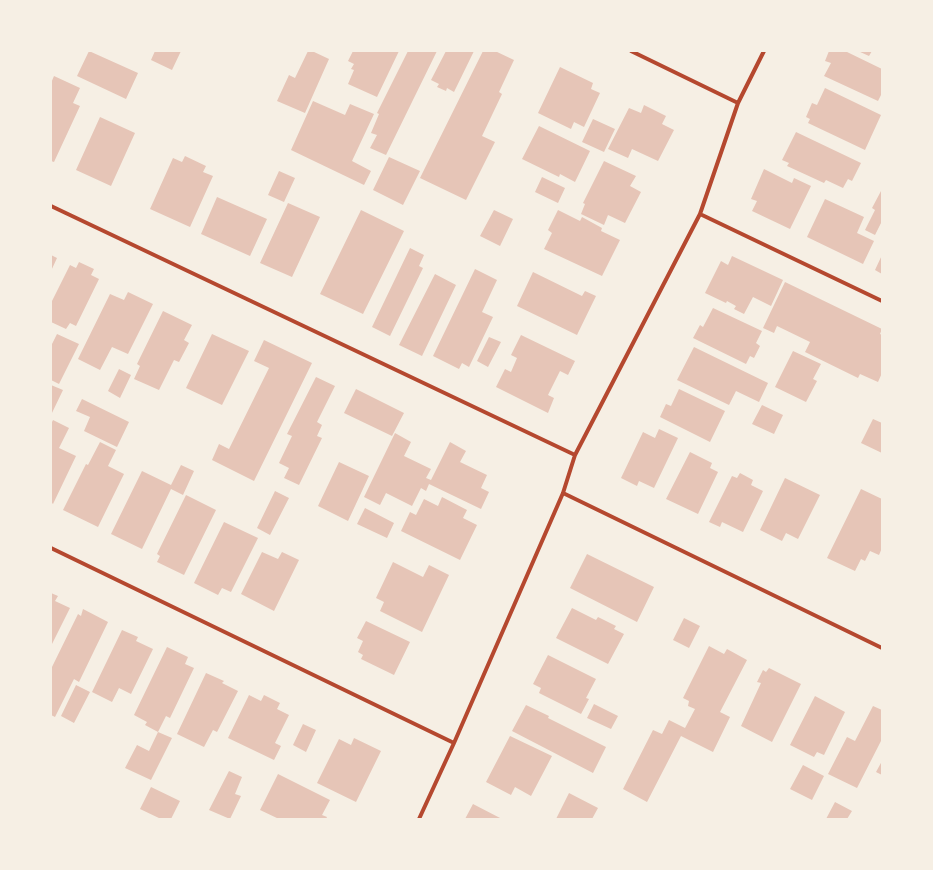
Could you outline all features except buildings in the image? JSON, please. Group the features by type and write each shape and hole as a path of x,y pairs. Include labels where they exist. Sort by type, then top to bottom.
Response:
{"street":[{"path":"631,51 738,103"},
{"path":"419,819 454,743 563,493 575,455 700,214 738,103 764,51"},
{"path":"51,206 575,455"},
{"path":"700,214 882,301"},
{"path":"563,493 882,648"},
{"path":"51,548 454,743"}]}
